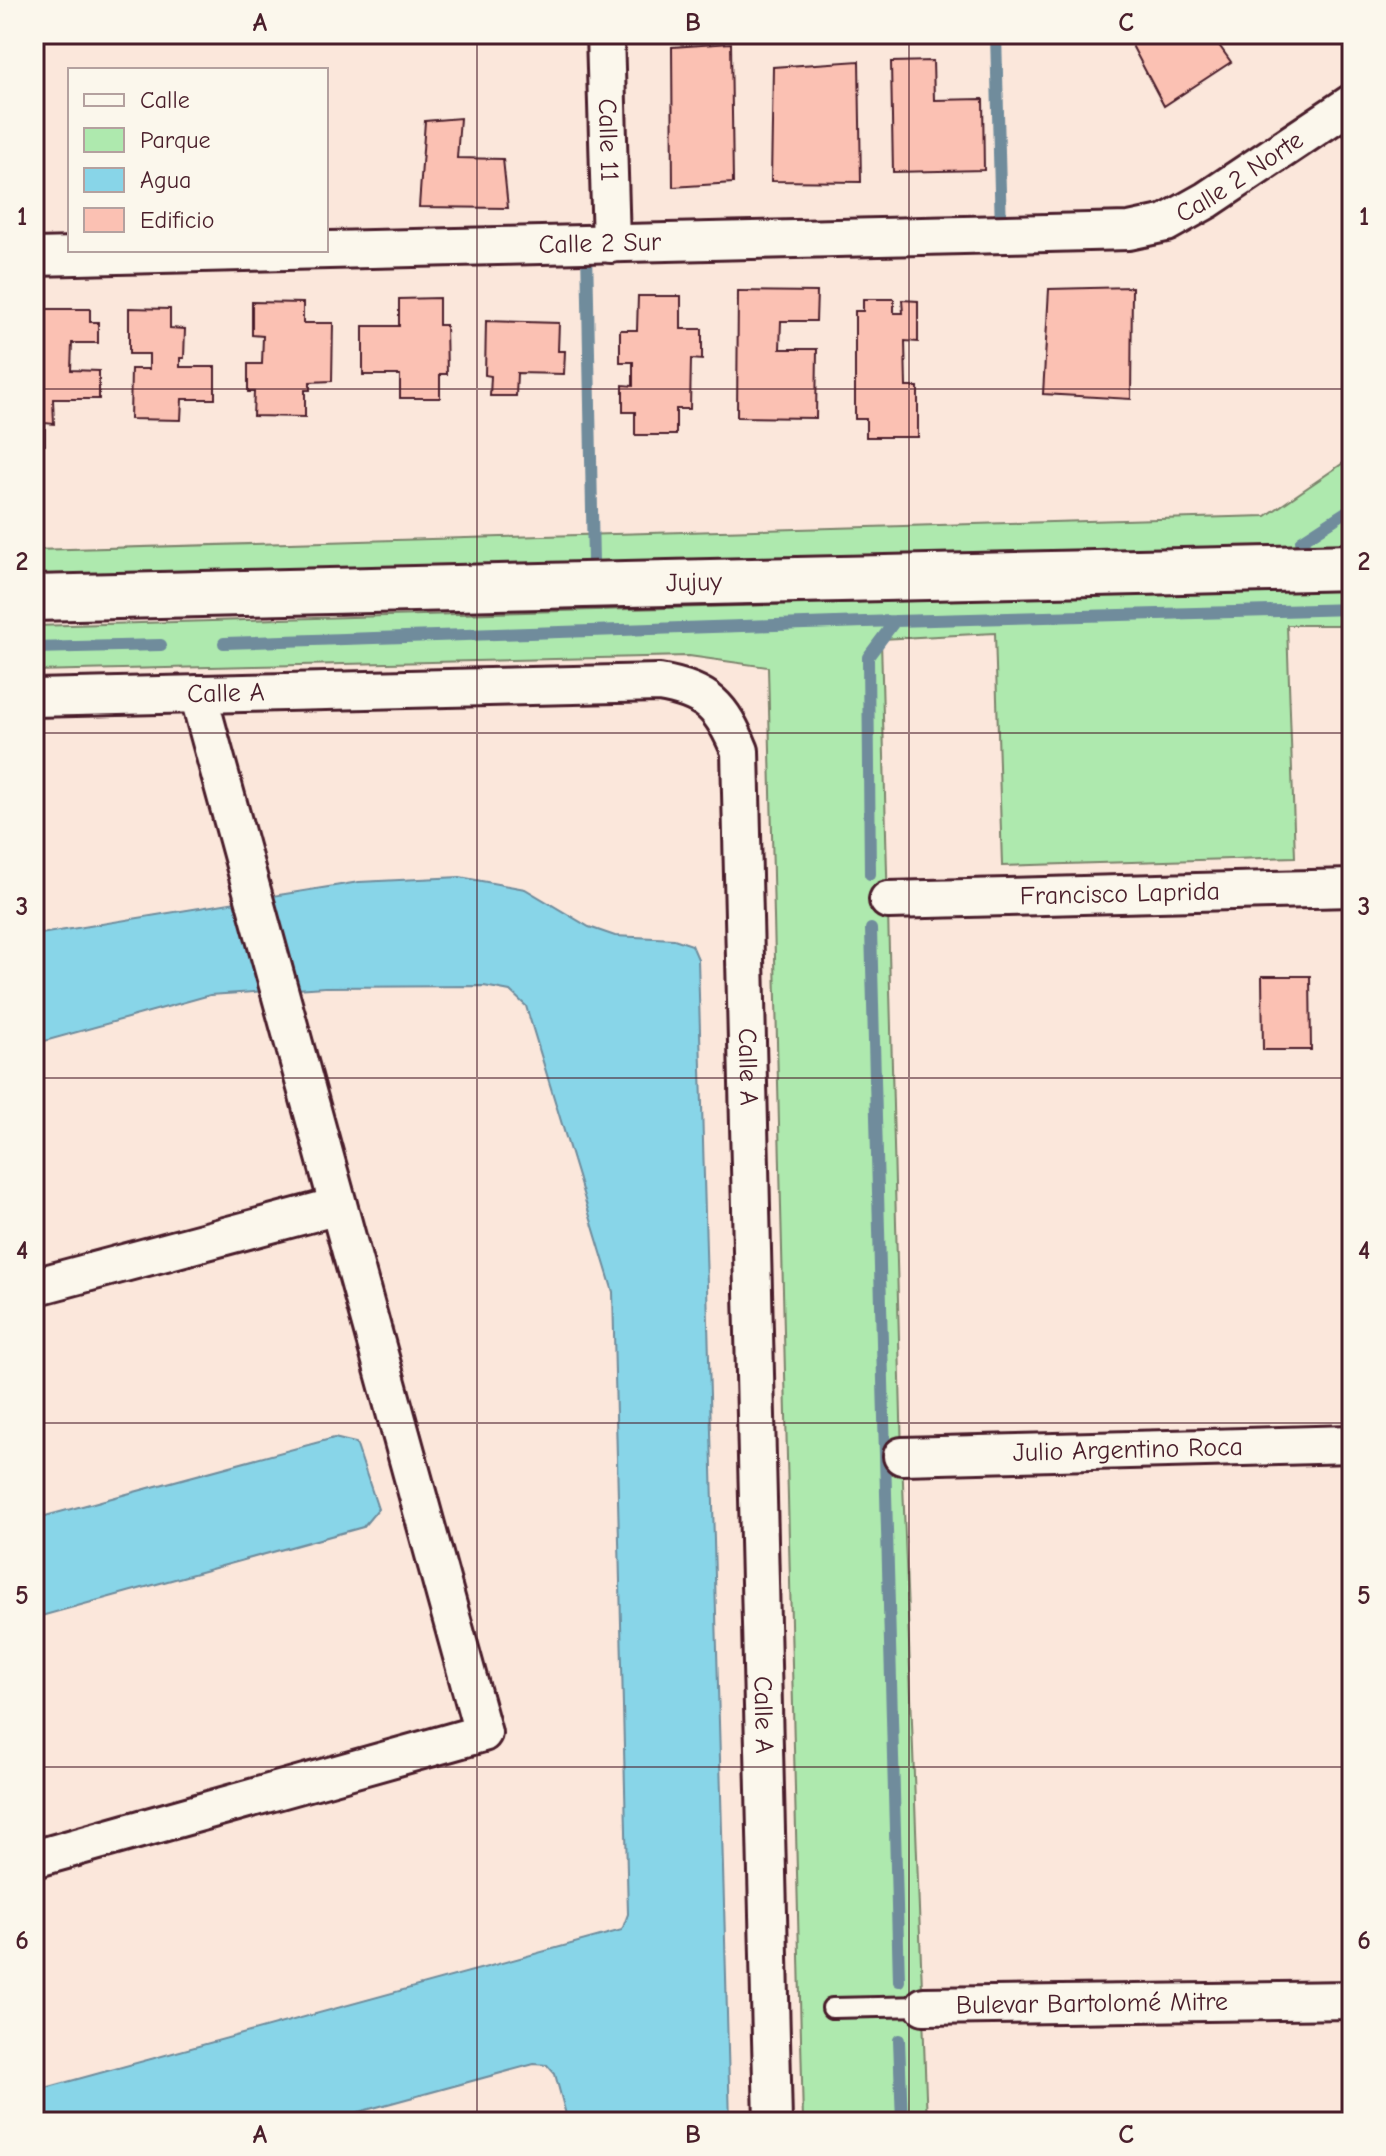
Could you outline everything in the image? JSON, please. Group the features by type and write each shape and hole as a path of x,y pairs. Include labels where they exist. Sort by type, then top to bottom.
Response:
{"street":[{"name":"Calle 11","path":"605,34 611,244"},
{"name":"Calle 2 Norte","path":"1166,223 1207,200 1352,103"},
{"name":"Calle 2 Sur","path":"328,250 1129,231 1166,223"},
{"name":"Calle 2 Sur","path":"34,257 256,252"},
{"name":"Jujuy","path":"34,598 1352,567"},
{"name":"Calle A","path":"34,698 659,683 687,687 711,703 729,723 740,751 773,2122"},
{"path":"34,1859 483,1733 198,694"},
{"name":"Francisco Laprida","path":"888,900 1352,888"},
{"path":"34,1287 338,1206"},
{"name":"Julio Argentino Roca","path":"902,1456 1352,1444"},
{"name":"Bulevar Bartolomé Mitre","path":"924,2006 1352,2000"}],"lane":[{"name":"Bulevar Bartolomé Mitre","path":"832,2008 924,2006"}],"green space":[{"path":"1352,457 1352,552 34,580 34,550 1266,516"},
{"path":"1352,582 1352,625 1287,625 1295,857 1002,866 995,633 881,639 902,1456 927,2122 803,2122 768,667 689,656 34,671 34,626 843,603"}],"water":[{"path":"460,877 525,889 589,927 615,936 674,939 692,945 698,959 730,2122 568,2122 555,2074 547,2065 534,2064 322,2122 34,2122 34,2091 622,1930 628,1914 613,1292 526,1006 510,991 484,986 325,987 210,995 34,1044 34,935 359,882"},
{"path":"334,1438 356,1443 378,1509 363,1527 34,1618 34,1519"}],"building":[{"path":"1126,34 1211,34 1231,62 1164,106"},
{"path":"731,43 733,183 673,187 672,47"},
{"path":"859,61 861,182 771,181 773,67"},
{"path":"933,61 934,100 983,99 984,170 893,172 891,62"},
{"path":"460,118 457,158 503,159 508,208 419,207 425,121"},
{"path":"1132,287 1131,399 1043,394 1049,289"},
{"path":"738,291 817,292 816,321 781,321 780,349 817,349 816,418 737,417"},
{"path":"638,296 681,296 681,329 702,329 702,360 691,359 690,409 676,409 676,435 635,435 635,412 623,412 623,385 633,386 633,362 620,362 620,330 637,330"},
{"path":"439,298 439,325 446,325 447,374 440,374 440,398 400,398 400,375 363,375 363,326 399,326 399,299"},
{"path":"863,299 894,299 894,313 903,313 902,300 918,301 918,342 905,341 906,387 918,387 918,437 866,437 866,419 855,419 855,311 863,311"},
{"path":"252,302 303,303 303,323 333,323 332,381 310,382 310,390 305,390 305,417 253,416 254,392 248,392 248,364 262,364 263,336 252,335"},
{"path":"129,308 170,309 170,328 185,329 184,358 180,358 180,367 215,367 215,399 182,399 181,420 130,419 131,369 149,369 149,354 129,354"},
{"path":"34,309 90,309 90,322 98,322 98,343 72,343 71,370 99,371 99,399 53,399 54,424 45,423 45,445 34,445"},
{"path":"486,321 559,323 558,351 565,351 564,374 517,373 516,396 490,396 491,376 485,375"},
{"path":"1262,976 1310,976 1311,1050 1263,1050"}],"waterway":[{"path":"996,34 1001,231"},
{"path":"587,248 593,563"},
{"path":"1301,541 1352,508"},
{"path":"224,643 1352,609"},
{"path":"870,874 868,657 895,621"},
{"path":"34,648 161,645"},
{"path":"871,929 899,1981"},
{"path":"899,2040 902,2122"}]}
